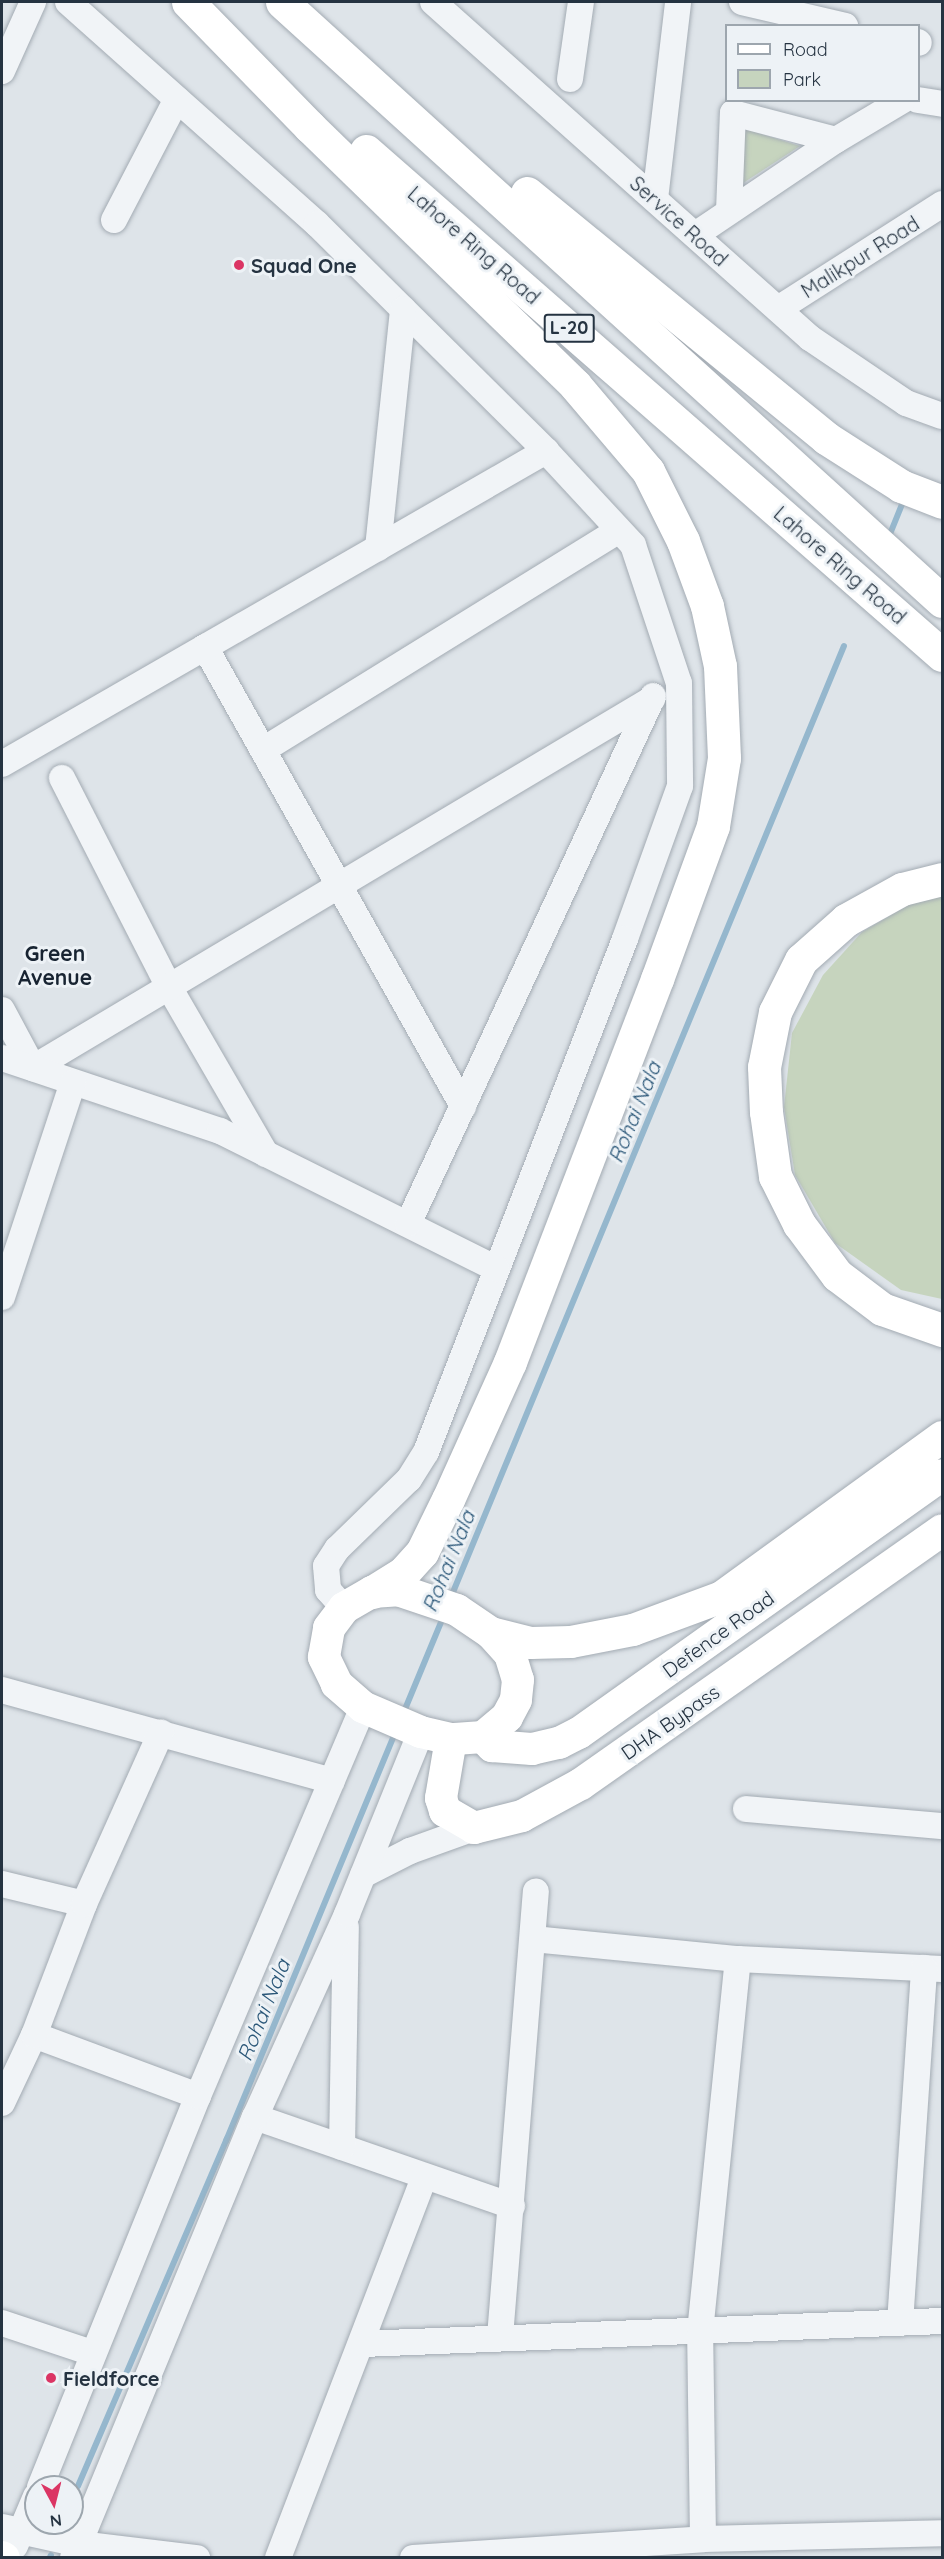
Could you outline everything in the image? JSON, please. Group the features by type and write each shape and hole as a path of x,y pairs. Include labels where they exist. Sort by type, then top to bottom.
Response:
{"highway":[{"path":"188,2 310,127 575,385 648,471 683,541 707,606 720,666 724,758 713,826 657,979 510,1362 453,1488 422,1552 403,1573 372,1592"},
{"name":"Lahore Ring Road","path":"195,2 942,655"},
{"name":"Lahore Ring Road","path":"282,2 942,601"},
{"path":"293,2 817,431 901,486 942,502"},
{"path":"942,879 902,889 856,915 801,960 775,1012 764,1067 765,1112 775,1176 799,1224 837,1275 882,1309 942,1330"}],"main road":[{"name":"Defence Road","path":"491,1633 531,1643 571,1642 633,1630 722,1597 942,1437"},
{"name":"Defence Road","path":"483,1737 492,1746 532,1749 559,1743 579,1732 942,1475"},
{"name":"DHA Bypass","path":"474,1828 522,1816 580,1784 942,1530"},
{"path":"398,1590 425,1597 457,1610 491,1633 510,1654 518,1680 516,1700 507,1717 483,1737 436,1735 363,1707 337,1684 324,1658 329,1628 344,1608 372,1592 398,1590"},
{"path":"436,1735 441,1798 445,1811 474,1828"}],"street":[{"path":"2,71 33,2"},
{"path":"68,2 317,224 546,451 633,545 680,683 680,786 426,1452 409,1479 337,1549 326,1566 328,1590 344,1608"},
{"name":"Service Road","path":"433,2 810,338 906,403 942,416"},
{"path":"570,79 581,2"},
{"path":"655,199 678,2"},
{"path":"756,3 837,24"},
{"path":"114,220 177,99"},
{"path":"920,100 942,104"},
{"path":"694,235 836,140 900,102"},
{"path":"729,212 733,113 836,140"},
{"name":"Malikpur Road","path":"778,309 942,204"},
{"path":"378,548 403,309"},
{"path":"2,764 546,451"},
{"path":"263,750 619,530"},
{"path":"205,647 463,1107"},
{"path":"408,1224 671,658"},
{"path":"33,1068 652,699"},
{"path":"62,778 169,987 266,1154"},
{"path":"2,1010 33,1068"},
{"path":"2,1058 220,1131 497,1269"},
{"path":"2,1297 73,1082"},
{"path":"2,1690 332,1781"},
{"path":"45,2475 92,2353 198,2096 363,1707"},
{"path":"2,2103 34,2035 84,1904 161,1733"},
{"path":"76,2551 255,2117 363,1875 436,1735"},
{"path":"746,1809 942,1826"},
{"path":"363,1875 410,1851 474,1828"},
{"path":"2,1884 84,1904"},
{"path":"500,2337 536,1891"},
{"path":"342,2147 347,1914"},
{"path":"533,1939 738,1959 933,1968 900,2323"},
{"path":"703,2539 700,2332 738,1959"},
{"path":"34,2035 198,2096"},
{"path":"255,2117 512,2206"},
{"path":"278,2558 362,2344 424,2177"},
{"path":"362,2344 942,2321"},
{"path":"2,2323 92,2353"},
{"path":"10,2558 12,2530 24,2513"},
{"path":"12,2530 76,2551 197,2558"},
{"path":"413,2558 703,2539 942,2533"}],"green space":[{"path":"745,129 800,146 740,185"},
{"path":"942,895 942,1299 901,1290 835,1243 795,1175 784,1107 792,1033 823,975 862,932 912,903"}],"waterway":[{"name":"Rohai Nala","path":"890,534 903,502"},
{"name":"Rohai Nala","path":"451,1597 844,646"},
{"name":"Rohai Nala","path":"403,1714 444,1615"},
{"name":"Rohai Nala","path":"226,2141 396,1731"},
{"name":"Rohai Nala","path":"83,2475 227,2139"}],"place":[{"name":"Squad One","path":"239,265"},
{"name":"Fieldforce","path":"51,2378"}],"district":[{"name":"Green Avenue","path":"55,965"}]}
